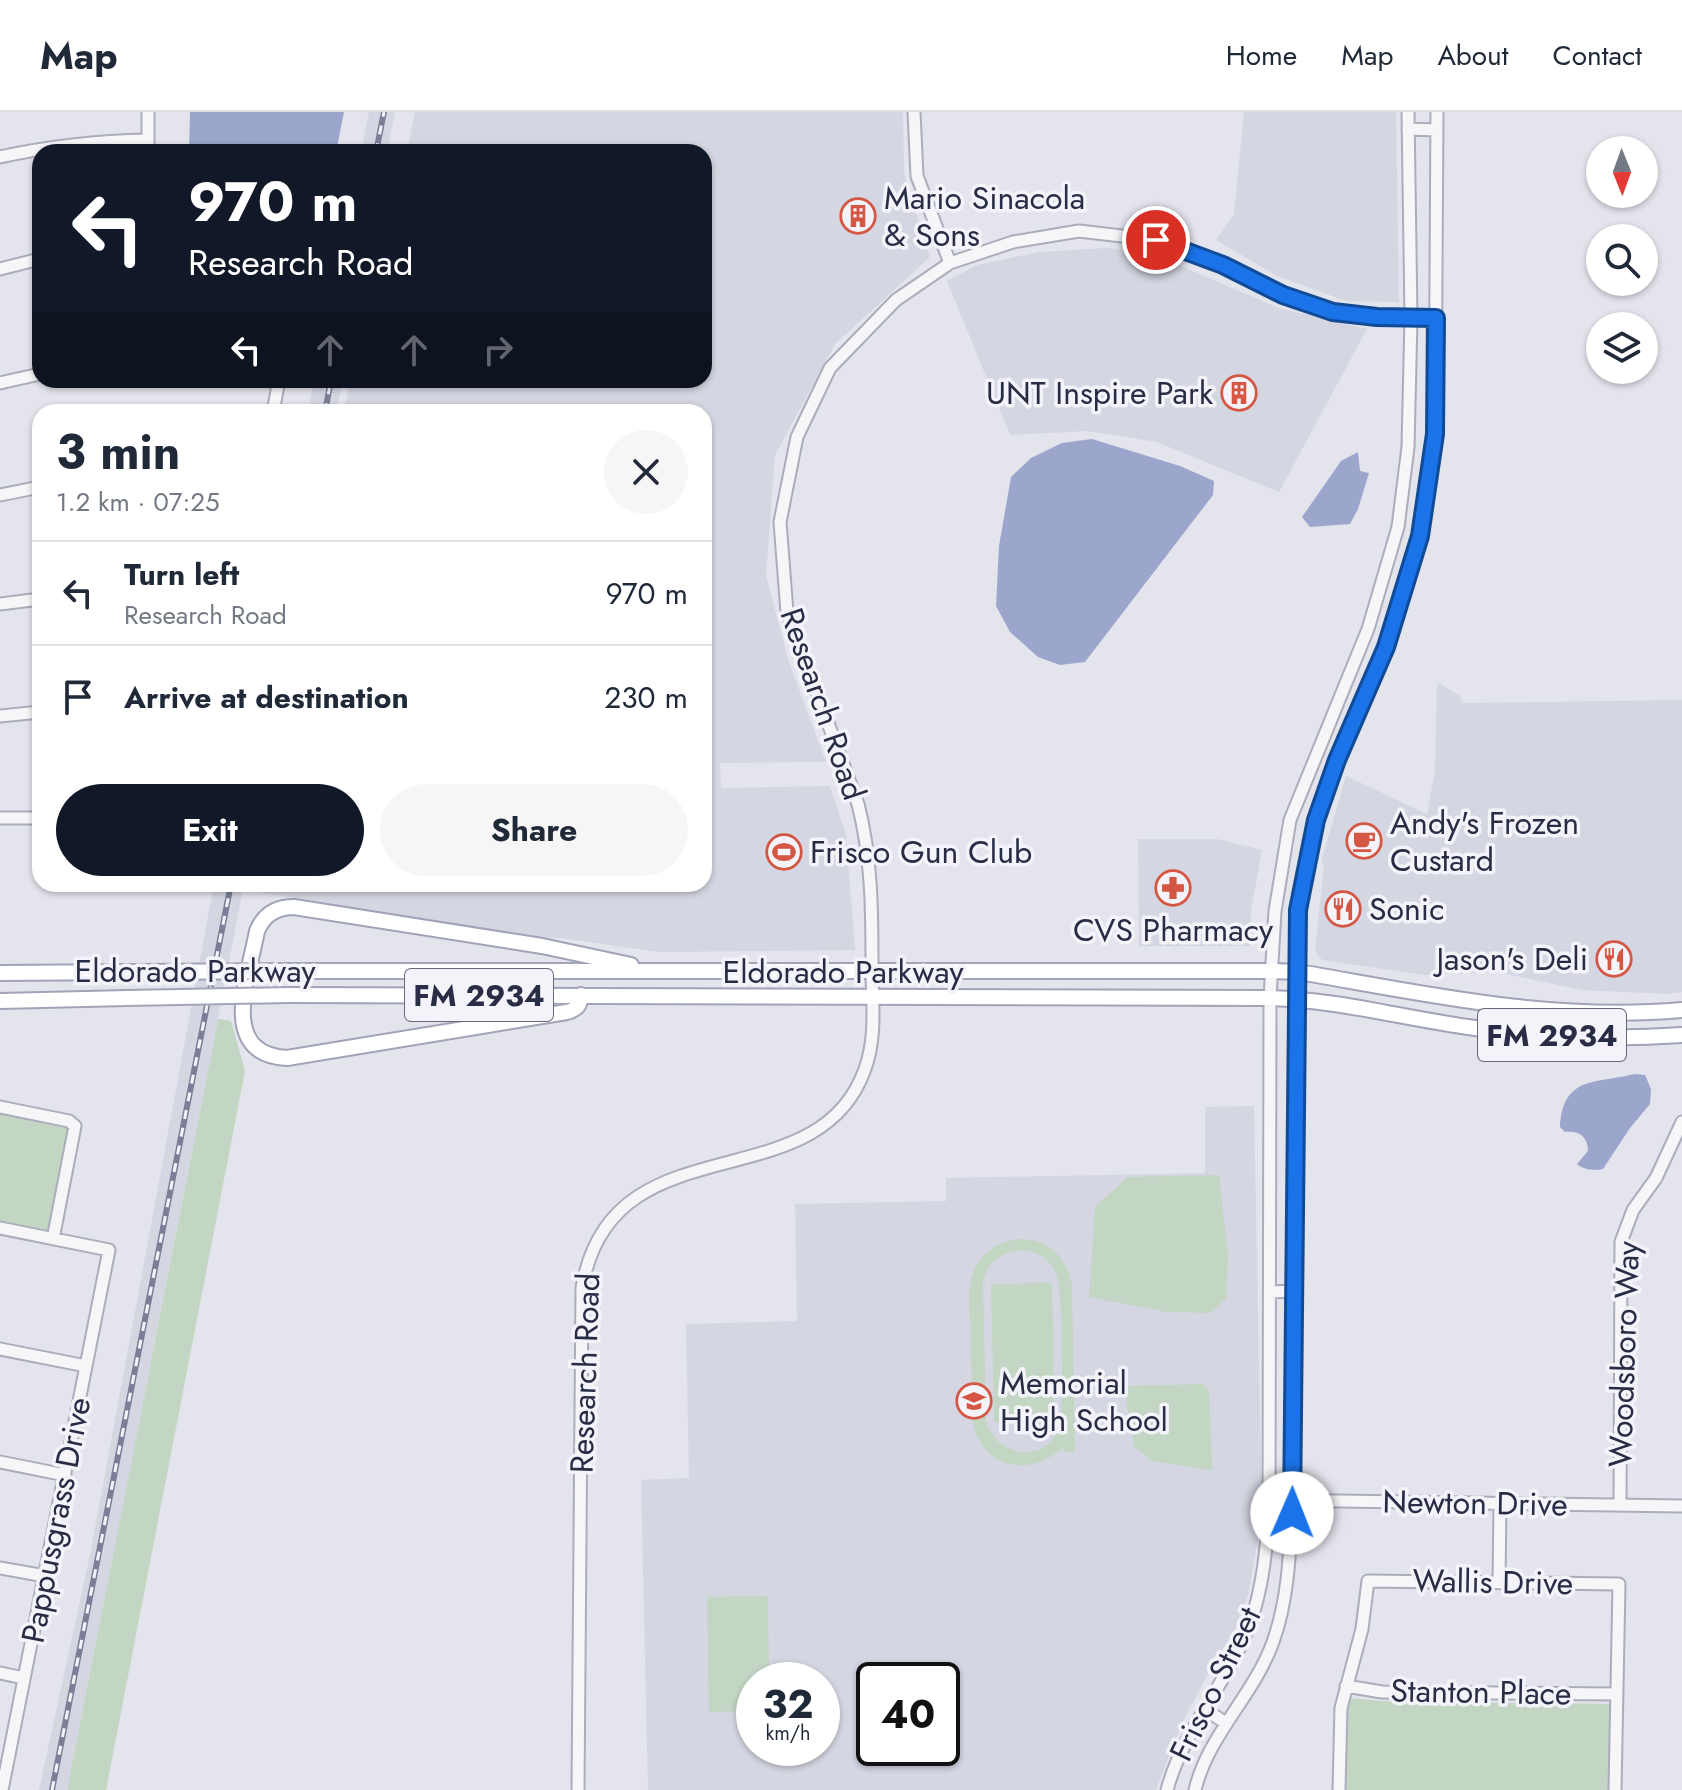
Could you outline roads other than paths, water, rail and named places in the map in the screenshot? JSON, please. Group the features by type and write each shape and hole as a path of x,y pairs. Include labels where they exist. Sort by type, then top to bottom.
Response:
{"main road":[{"path":"581,995 580,1004 575,1010 567,1012 287,1058 260,1053 247,1038 243,1027 257,931 261,922 281,907 542,946 670,972"},
{"name":"Eldorado Parkway","path":"0,973 1272,971 1299,972 1481,1004 1585,1012 1682,1010"},
{"path":"1067,972 1067,996"},
{"name":"Eldorado Parkway","path":"0,1001 289,995 1270,998 1332,1001 1475,1028 1580,1036 1682,1035"},
{"path":"1475,1028 1481,1004"}],"street":[{"path":"148,112 148,144"},
{"path":"914,112 917,176 950,263"},
{"name":"Frisco Street","path":"1167,1790 1182,1747 1249,1627 1265,1565 1270,1292 1270,998 1275,911 1290,820 1368,629 1398,527 1408,447 1411,318 1408,112"},
{"name":"Frisco Street","path":"1195,1790 1198,1776 1226,1723 1246,1695 1273,1644 1288,1585 1292,1501 1298,910 1316,820 1337,760 1386,647 1420,536 1435,434 1437,112"},
{"path":"1408,129 1437,130"},
{"path":"66,144 92,141 126,144"},
{"path":"0,157 32,150"},
{"name":"Research Road","path":"578,1790 582,1288 590,1257 601,1234 617,1214 646,1189 676,1176 791,1143 828,1122 847,1101 866,1066 872,1039 872,901 866,835 858,804 787,612 780,522 797,437 830,368 896,300 950,263 1013,242 1079,231 1156,240 1223,265 1283,295 1333,312 1436,318"},
{"path":"0,269 32,261"},
{"path":"0,383 32,376"},
{"path":"0,495 32,489"},
{"path":"1398,527 1420,536"},
{"path":"0,604 32,600"},
{"path":"0,716 32,713"},
{"path":"0,818 32,818"},
{"path":"0,1107 69,1121 75,1126 53,1239 0,1228"},
{"name":"Woodsboro Way","path":"1620,1505 1621,1242 1633,1210 1656,1178 1682,1122"},
{"name":"Pappusgrass Drive","path":"2,1782 109,1250 53,1239"},
{"path":"1270,1292 1294,1291"},
{"path":"0,1349 86,1366"},
{"path":"0,1462 65,1475"},
{"name":"Newton Drive","path":"1268,1500 1682,1506"},
{"path":"1499,1583 1500,1503"},
{"path":"0,1568 45,1576"},
{"name":"Wallis Drive","path":"1346,1686 1362,1629 1368,1581 1619,1584 1617,1694"},
{"path":"0,1673 24,1678"},
{"path":"1339,1790 1341,1708 1346,1686"},
{"name":"Stanton Place","path":"1346,1686 1382,1692 1617,1694"},
{"path":"1615,1790 1617,1694"},
{"path":"1204,1709 1226,1723"}],"water":[{"path":"190,112 344,112 338,144 189,144"},
{"path":"1092,439 1180,466 1214,481 1213,495 1085,662 1060,665 1038,657 1010,632 996,606 999,546 1011,477 1031,458 1062,443"},
{"path":"1358,452 1360,471 1369,473 1350,524 1310,527 1302,517 1341,461"},
{"path":"1645,1075 1651,1089 1650,1104 1603,1169 1589,1170 1580,1166 1577,1164 1588,1151 1584,1138 1578,1133 1565,1132 1560,1127 1567,1098 1575,1090 1595,1081"}],"railway":[{"path":"378,144 384,112"},
{"path":"326,404 330,388"},
{"path":"52,1790 229,892"}],"place":[{"name":"Mario Sinacola & Sons","path":"858,216"},
{"name":"UNT Inspire Park","path":"1239,393"},
{"name":"Andy's Frozen Custard","path":"1364,841"},
{"name":"Frisco Gun Club","path":"784,852"},
{"name":"CVS Pharmacy","path":"1173,888"},
{"name":"Sonic","path":"1343,909"},
{"name":"Jason's Deli","path":"1614,959"},
{"name":"Memorial High School","path":"974,1401"}]}
